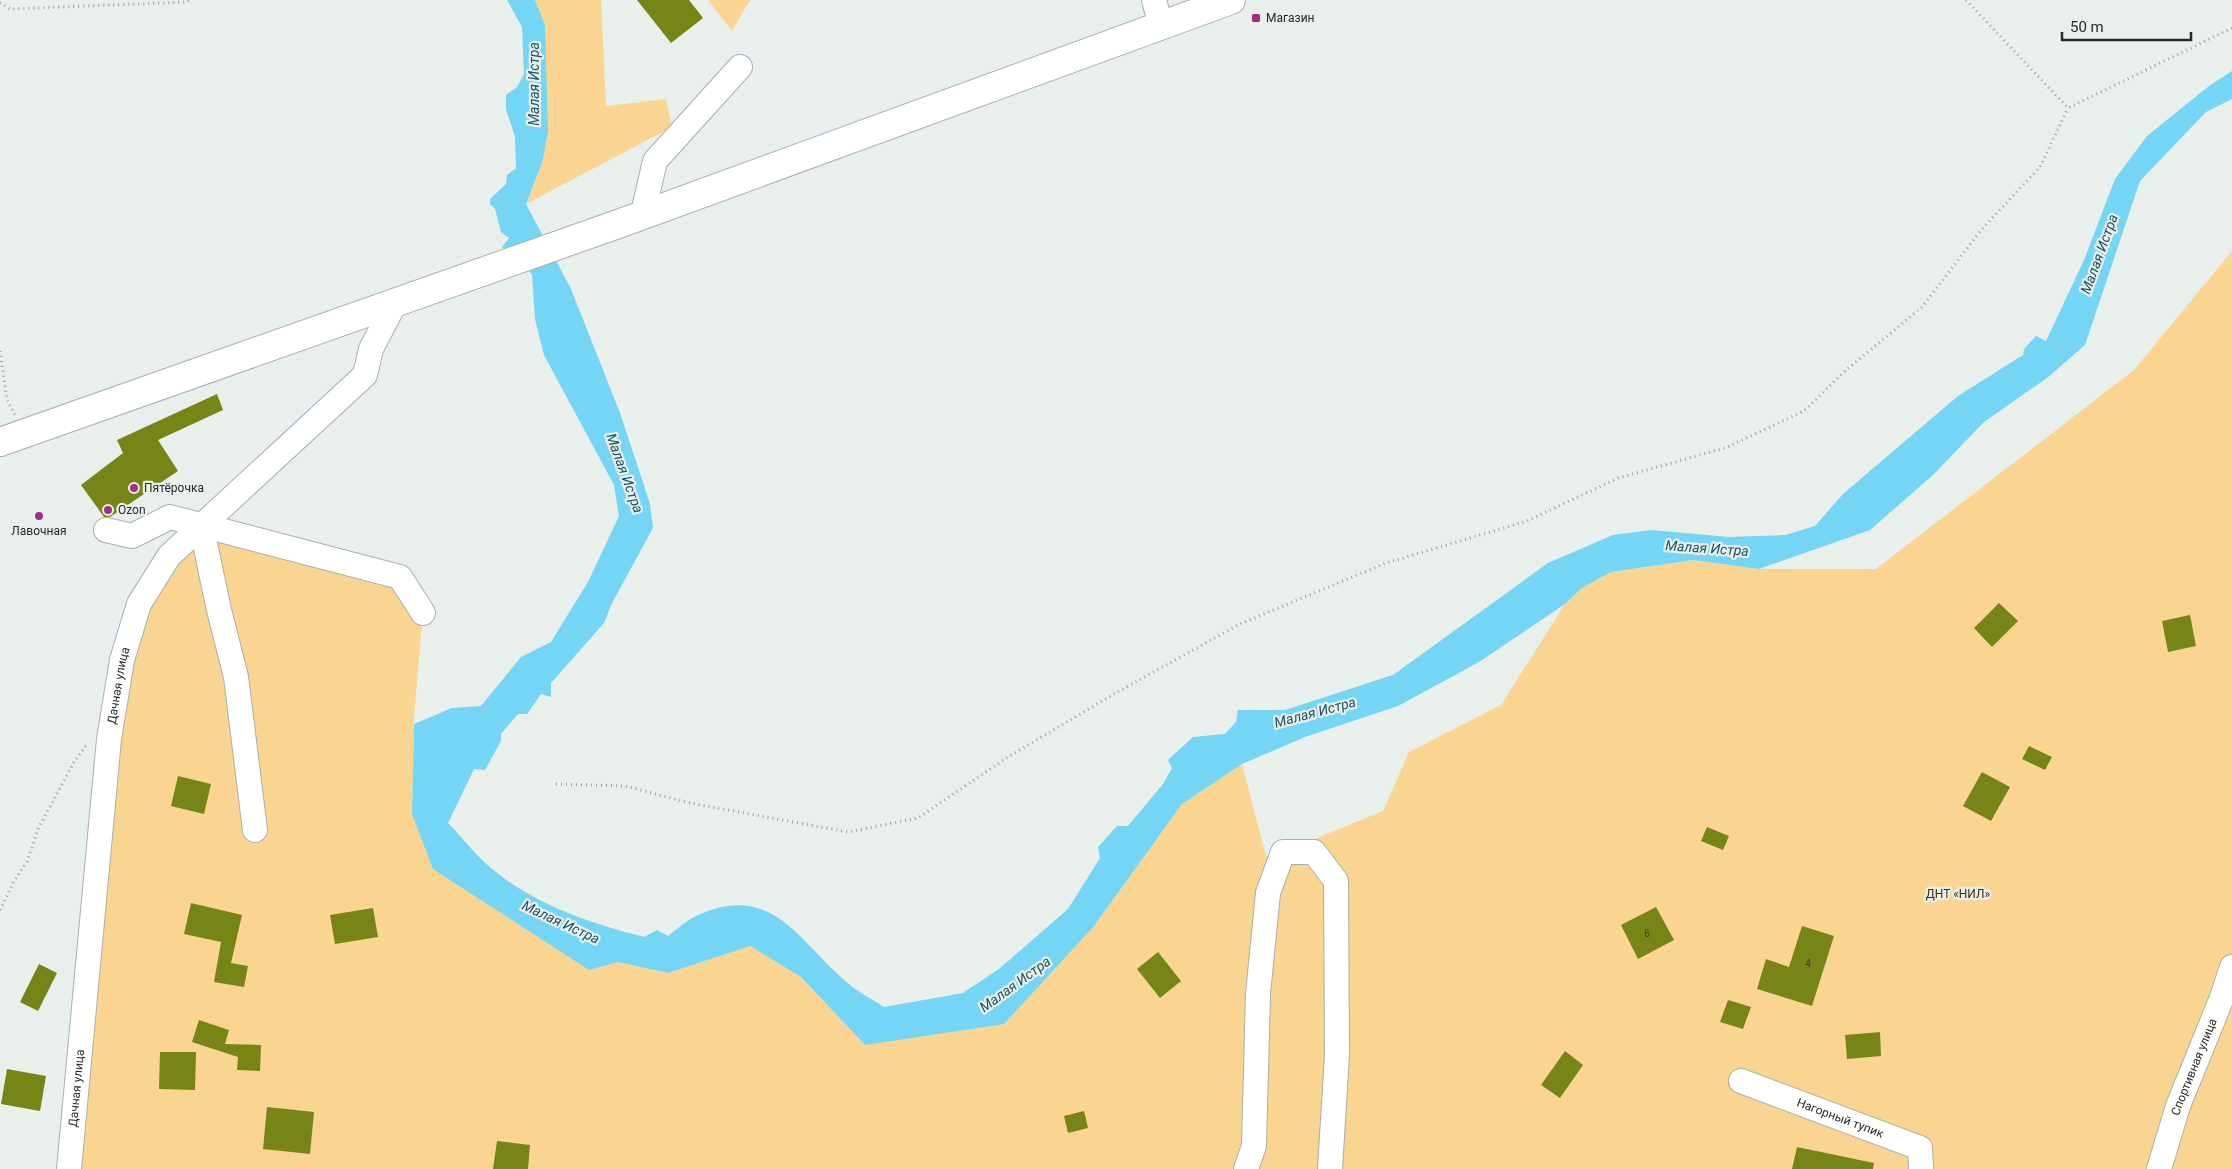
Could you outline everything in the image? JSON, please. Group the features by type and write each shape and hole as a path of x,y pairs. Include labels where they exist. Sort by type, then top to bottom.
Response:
{"main road":[{"path":"12,438 632,218 1157,13 1231,0"}],"street":[{"path":"632,218 655,161 740,67"},
{"name":"Дачная улица","path":"69,1169 108,739 122,660 139,604 169,556 365,376 371,350 395,303"},
{"path":"106,530 132,536 170,518 201,525 400,577 424,613"},
{"path":"201,525 219,610 236,677 255,830"},
{"path":"1246,1169 1254,1146 1258,994 1268,893 1283,852 1314,852 1336,881 1337,1055 1330,1169"},
{"name":"Спортивная улица","path":"2159,1169 2178,1106 2221,1000 2232,967"},
{"name":"Нагорный тупик","path":"1741,1081 1920,1148 1921,1169"}],"path":[{"path":"0,3 10,8 186,2 189,0"},
{"path":"1966,0 2068,108"},
{"path":"556,784 625,786 690,803 848,832 918,818 1008,757 1114,694 1240,624 1386,563 1527,522 1618,478 1725,448 1804,411 1845,371 1922,307 1982,229 2040,167 2068,108 2232,28"},
{"path":"0,351 12,438"},
{"path":"0,910 14,881 27,862 38,830 74,762 91,739 108,739"}],"green space":[{"path":"535,0 601,0 606,106 666,99 672,127 526,204 542,163 545,25"},
{"path":"708,0 750,0 732,31"},
{"name":"ДНТ «НИЛ»","path":"2232,251 2232,1169 69,1169 91,913 139,604 201,525 400,577 423,613 414,716 412,814 589,970 618,962 668,973 750,946 801,977 865,1045 1094,926 1182,804 1242,764 1266,856 1283,852 1383,811 1409,752 1501,705 1565,604 1582,588 1611,572 1693,560 1759,569 1876,569 2134,370"}],"water":[{"name":"Малая Истра","path":"507,0 535,0 545,25 548,131 542,163 526,204 571,289 620,413 650,504 653,528 612,603 604,623 551,683 551,697 541,694 527,714 518,714 501,734 501,741 485,770 474,769 448,823 485,863 508,881 563,911 623,932 644,937 657,930 668,936 696,916 723,907 745,906 765,911 782,921 853,987 884,1007 963,993 999,969 1068,909 1100,858 1098,847 1117,826 1128,826 1163,784 1172,768 1168,760 1193,737 1225,734 1236,722 1238,710 1285,710 1393,675 1548,563 1613,535 1651,530 1729,537 1785,535 1815,526 1843,494 1958,396 2023,355 2024,349 2036,336 2046,341 2084,260 2115,179 2147,136 2209,86 2232,71 2232,99 2206,112 2140,181 2085,345 2047,378 1984,422 1933,475 1870,530 1759,569 1693,560 1611,572 1582,588 1565,604 1479,662 1398,706 1305,737 1242,764 1182,804 1094,926 1004,1024 865,1045 801,977 750,946 668,973 618,962 589,970 433,869 412,814 414,724 452,708 481,706 521,657 551,642 588,582 619,516 614,485 544,355 535,319 532,274 502,247 509,238 501,232 495,209 490,204 490,199 506,184 507,175 516,168 515,137 506,109 506,95 517,87 524,74 522,27"}],"building":[{"path":"637,0 689,0 703,18 671,43"},
{"path":"217,394 223,410 158,440 178,471 110,517 104,517 81,485 123,453 117,440"},
{"path":"1999,603 2018,621 1992,647 1974,628"},
{"path":"2190,615 2196,646 2168,652 2162,621"},
{"path":"2029,746 2052,757 2045,770 2022,759"},
{"path":"1982,772 2010,787 1991,821 1963,806"},
{"path":"178,776 211,784 204,814 171,806"},
{"path":"1707,827 1729,836 1723,850 1701,841"},
{"path":"191,903 242,915 231,963 248,966 244,987 214,982 221,942 184,934"},
{"path":"1656,907 1674,940 1638,959 1621,925"},
{"path":"373,908 378,937 335,944 330,915"},
{"path":"1802,926 1834,936 1812,1006 1757,989 1766,959 1789,967"},
{"path":"1158,952 1181,981 1160,998 1137,969"},
{"path":"39,964 57,973 38,1011 20,1002"},
{"path":"1728,1000 1751,1007 1743,1029 1720,1022"},
{"path":"199,1020 229,1030 225,1044 261,1045 260,1071 237,1070 238,1057 192,1042"},
{"path":"1880,1032 1881,1056 1847,1059 1845,1035"},
{"path":"1565,1051 1583,1065 1560,1098 1541,1085"},
{"path":"160,1052 196,1052 195,1090 159,1089"},
{"path":"7,1069 46,1076 40,1111 1,1104"},
{"path":"267,1107 314,1112 310,1154 263,1149"},
{"path":"1084,1111 1088,1128 1068,1133 1064,1116"},
{"path":"497,1141 530,1145 528,1169 493,1169"},
{"path":"1797,1147 1874,1163 1873,1169 1792,1169"}],"place":[{"name":"Магазин","path":"1256,18"},
{"name":"Пятёрочка","path":"134,488"},
{"name":"Ozon","path":"108,510"},
{"name":"Лавочная","path":"39,516"}]}
